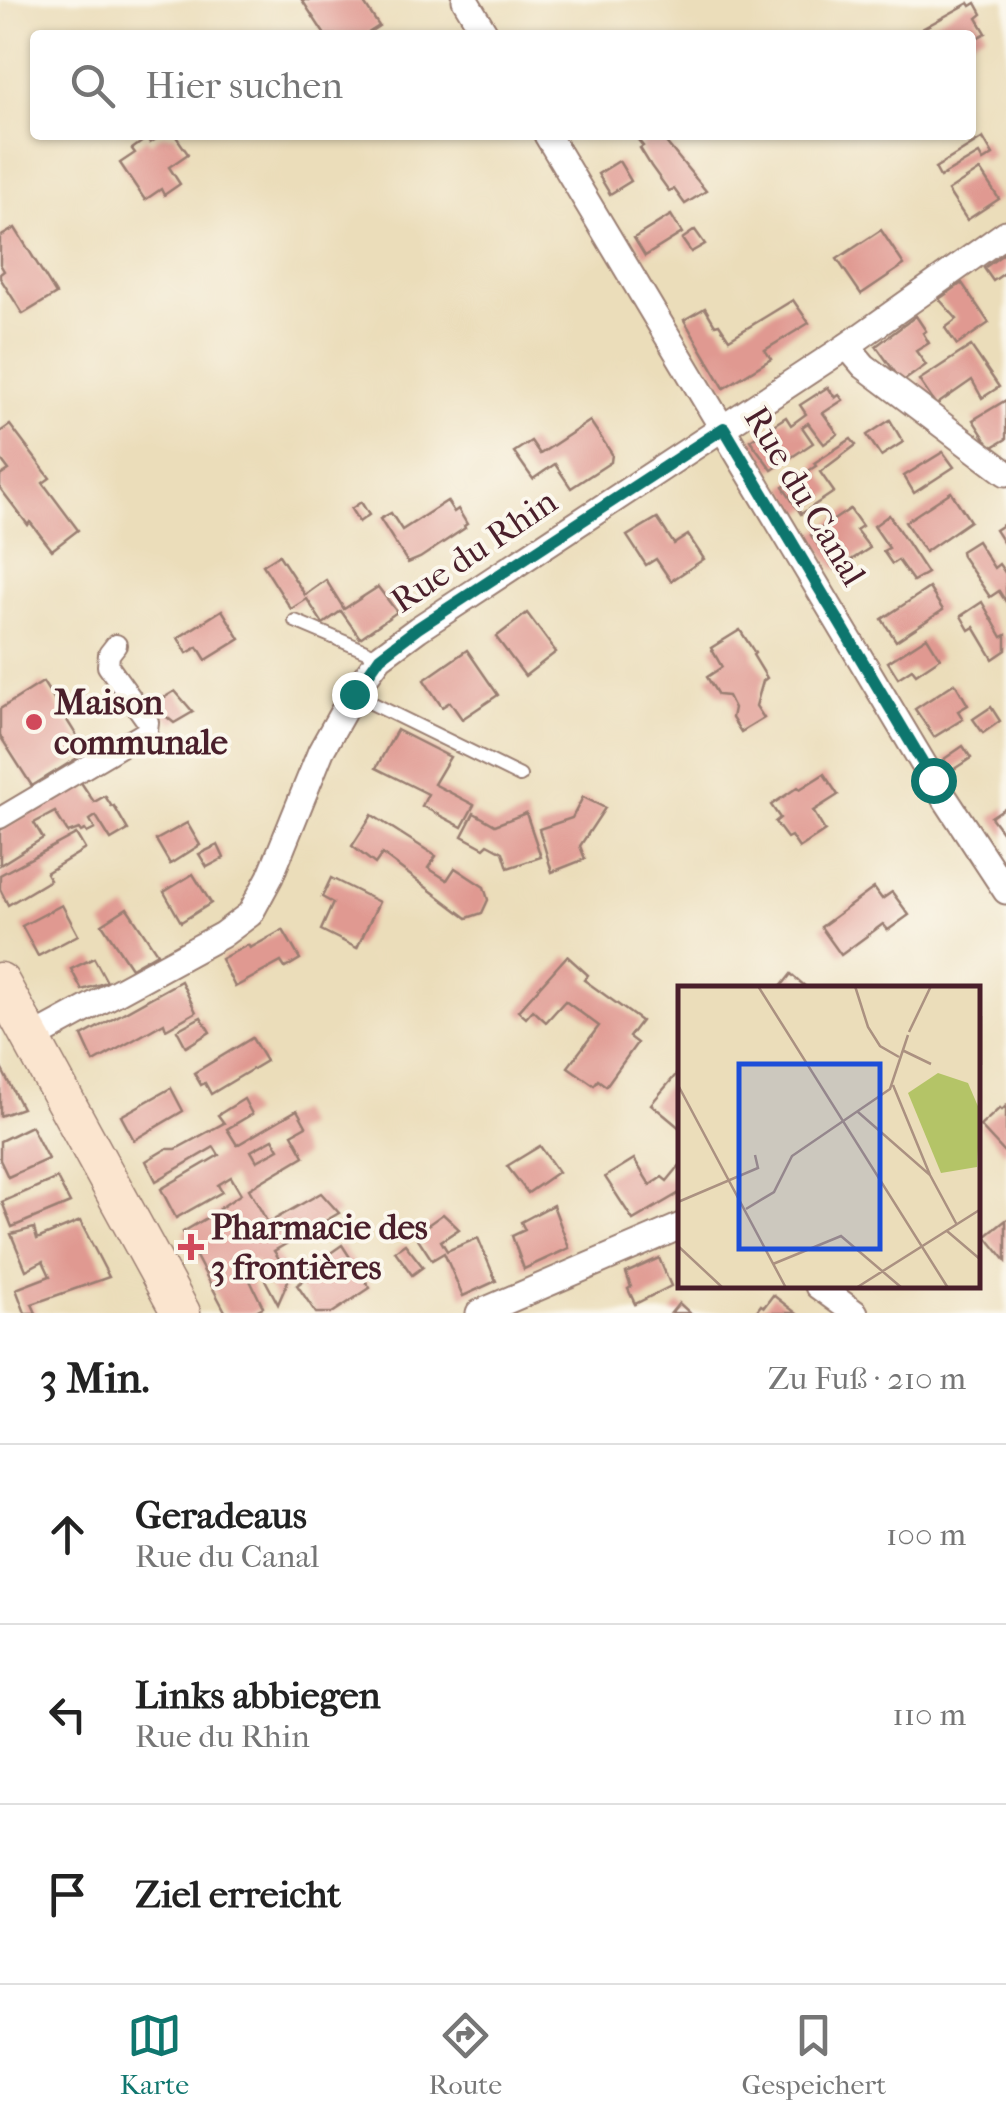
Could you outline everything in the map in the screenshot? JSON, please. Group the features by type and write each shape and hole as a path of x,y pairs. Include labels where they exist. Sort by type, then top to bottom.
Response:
{"main road":[{"path":"0,982 181,1313"}],"street":[{"path":"465,0 483,30"},
{"name":"Rue du Canal","path":"550,140 933,780 1006,891"},
{"name":"Rue du Rhin","path":"30,1039 222,935 250,914 270,877 320,751 380,657 418,628 848,346 1006,234"},
{"path":"848,346 864,366 1006,473"},
{"path":"0,818 148,731 148,722 108,666 109,654 116,645"},
{"path":"479,1313 678,1227"},
{"path":"821,1288 854,1313"}],"lane":[{"path":"295,622 380,657"},
{"path":"354,694 520,776"}],"building":[{"path":"302,0 362,0 379,26 373,30 322,30"},
{"path":"969,3 976,3 982,14 977,18 986,33 976,38 976,30 922,29"},
{"path":"983,138 993,155 983,161 979,154 940,177 935,168"},
{"path":"144,140 178,140 188,154 169,167 180,184 164,195 161,189 145,200 120,163 135,153 132,149"},
{"path":"638,140 664,140 706,191 685,204 674,189 669,191 640,148 643,146"},
{"path":"619,161 631,181 610,194 598,174"},
{"path":"980,170 999,199 967,220 948,191"},
{"path":"671,215 682,233 645,256 634,238"},
{"path":"15,228 56,294 23,314 0,278 4,271 0,264 0,237"},
{"path":"695,230 705,244 691,252 682,239"},
{"path":"881,230 904,265 861,294 837,259"},
{"path":"1006,252 1006,272 993,281 984,268"},
{"path":"962,283 989,323 957,345 945,328 957,319 939,299"},
{"path":"793,300 809,323 765,350 771,359 724,388 684,320 705,308 729,339"},
{"path":"916,316 929,343 916,351 926,365 902,382 876,346"},
{"path":"971,346 999,387 982,398 972,380 936,405 919,380"},
{"path":"828,387 835,398 839,395 843,400 823,413 838,434 824,444 808,423 802,427 813,443 772,470 750,440 786,417 791,425 806,414 800,405"},
{"path":"1006,400 1006,439 991,448 973,420"},
{"path":"890,420 903,442 881,456 867,435"},
{"path":"590,421 612,454 611,462 571,488 555,464 533,479 514,452 531,441 540,454"},
{"path":"10,425 50,478 43,483 78,530 52,550 0,488 0,476 9,470 0,458 0,432"},
{"path":"851,439 856,445 820,472 834,492 801,514 783,487"},
{"path":"943,452 954,467 914,493 904,476"},
{"path":"951,492 970,521 925,552 905,522"},
{"path":"447,501 454,512 458,509 467,524 465,528 408,563 380,519 391,513 402,530"},
{"path":"361,502 369,515 359,522 351,509"},
{"path":"850,509 862,526 856,530 870,548 835,570 811,535"},
{"path":"889,515 927,573 913,581 898,560 892,564 883,551 889,548 874,526"},
{"path":"657,518 674,544 688,535 704,559 671,581 656,559 646,565 627,536"},
{"path":"1006,523 1006,547 995,530"},
{"path":"977,541 994,568 999,564 1006,574 1006,602 999,591 990,597 962,556 961,551"},
{"path":"279,555 305,595 326,580 344,609 378,587 397,612 360,638 341,611 323,624 307,599 291,609 263,565"},
{"path":"929,588 943,610 896,641 882,619"},
{"path":"982,602 1002,637 1006,635 1006,650 993,659 974,627 969,630 961,616"},
{"path":"222,610 240,639 206,660 198,647 187,653 178,638"},
{"path":"527,613 556,652 525,676 496,637"},
{"path":"740,630 767,678 756,706 764,718 741,732 732,718 734,708 728,696 718,695 707,677 722,667 711,648"},
{"path":"927,637 940,658 916,674 912,669 898,678 888,662"},
{"path":"467,650 498,695 462,719 450,702 442,707 424,680"},
{"name":"Maison communale","path":"43,682 87,752 32,786 0,736 0,709"},
{"path":"955,683 968,705 958,711 963,719 934,737 915,709"},
{"path":"175,691 193,712 174,723 152,705"},
{"path":"991,707 1000,721 983,733 973,719"},
{"path":"397,730 450,757 434,784 474,805 462,827 422,806 428,794 376,768"},
{"path":"963,746 971,758 951,771 944,759"},
{"path":"824,774 838,795 813,811 825,831 799,848 775,822 780,818 771,805"},
{"path":"80,781 94,802 105,796 128,830 111,840 96,816 90,820 95,829 68,833 55,812 34,823 43,838 0,865 0,830"},
{"path":"583,797 605,808 580,846 585,859 552,872 539,829 572,818"},
{"path":"1006,807 1006,837 991,817"},
{"path":"474,813 495,825 526,813 541,857 508,868 503,852 488,844 484,848 462,836"},
{"path":"372,815 436,856 428,868 447,880 455,868 484,887 488,900 482,913 467,918 382,854 375,864 352,846"},
{"path":"187,823 200,845 170,864 156,840"},
{"path":"76,834 85,849 46,873 50,880 8,905 0,889 0,875"},
{"path":"218,845 224,858 207,867 199,854"},
{"path":"193,874 211,903 181,922 164,892"},
{"path":"331,878 379,902 357,948 321,930 333,903 322,897"},
{"path":"874,888 882,899 892,892 909,915 888,930 883,924 841,955 821,927"},
{"path":"62,905 78,935 38,956 22,926"},
{"path":"127,908 157,953 131,968 102,924"},
{"path":"283,930 300,959 285,968 281,962 235,987 221,959"},
{"path":"567,956 588,975 584,980 641,1021 629,1037 637,1043 606,1086 598,1080 594,1085 568,1067 599,1026 565,1001 546,1022 533,1010 526,1018 518,1011"},
{"path":"94,958 107,982 82,990 71,969"},
{"path":"791,974 805,986 782,986"},
{"path":"181,981 196,1012 166,1029 164,1023 94,1062 82,1036"},
{"path":"201,1017 210,1032 186,1047 177,1030"},
{"path":"252,1038 266,1061 211,1094 194,1073"},
{"path":"0,1066 22,1108 0,1116"},
{"path":"678,1072 678,1126 651,1104"},
{"path":"171,1088 183,1111 134,1140 121,1116"},
{"path":"244,1099 252,1114 227,1129 237,1145 297,1110 306,1126 292,1134 304,1156 249,1189 268,1223 321,1193 339,1213 274,1251 290,1276 278,1304 255,1261 243,1266 263,1307 252,1313 226,1313 183,1232 241,1194 231,1177 218,1185 222,1192 176,1218 161,1189 219,1155 214,1147 156,1181 146,1161 224,1123 218,1115","holes":["273,1139 279,1149 257,1161 251,1151"]},
{"path":"1006,1106 1006,1154 981,1127"},
{"path":"31,1126 48,1159 8,1177 0,1160 0,1141"},
{"path":"540,1146 558,1172 528,1193 507,1166"},
{"path":"634,1159 650,1185 662,1177 667,1181 678,1168 678,1194 633,1220 605,1177"},
{"path":"57,1178 70,1203 12,1227 2,1202"},
{"path":"553,1205 569,1248 524,1269 512,1236 525,1230 521,1222"},
{"path":"443,1214 459,1229 441,1241 447,1251 478,1238 496,1281 463,1296 444,1253 432,1260 415,1234"},
{"path":"1006,1220 1006,1261 986,1236"},
{"path":"80,1221 109,1277 32,1304 36,1313 25,1313 16,1289 50,1276 43,1261 26,1270 11,1234 34,1228 37,1239"},
{"path":"405,1244 423,1267 412,1275 395,1251"},
{"path":"342,1245 370,1288 332,1313 316,1313 297,1285 310,1276 306,1270"},
{"path":"659,1258 671,1286 635,1304 626,1273"},
{"path":"773,1295 796,1313 755,1313"},
{"path":"679,1303 690,1313 671,1313"}],"place":[{"name":"Maison communale","path":"34,722"},
{"name":"Pharmacie des 3 frontières","path":"191,1247"}],"route":[{"path":"354,694 380,657 418,628 724,428 933,780"}]}
